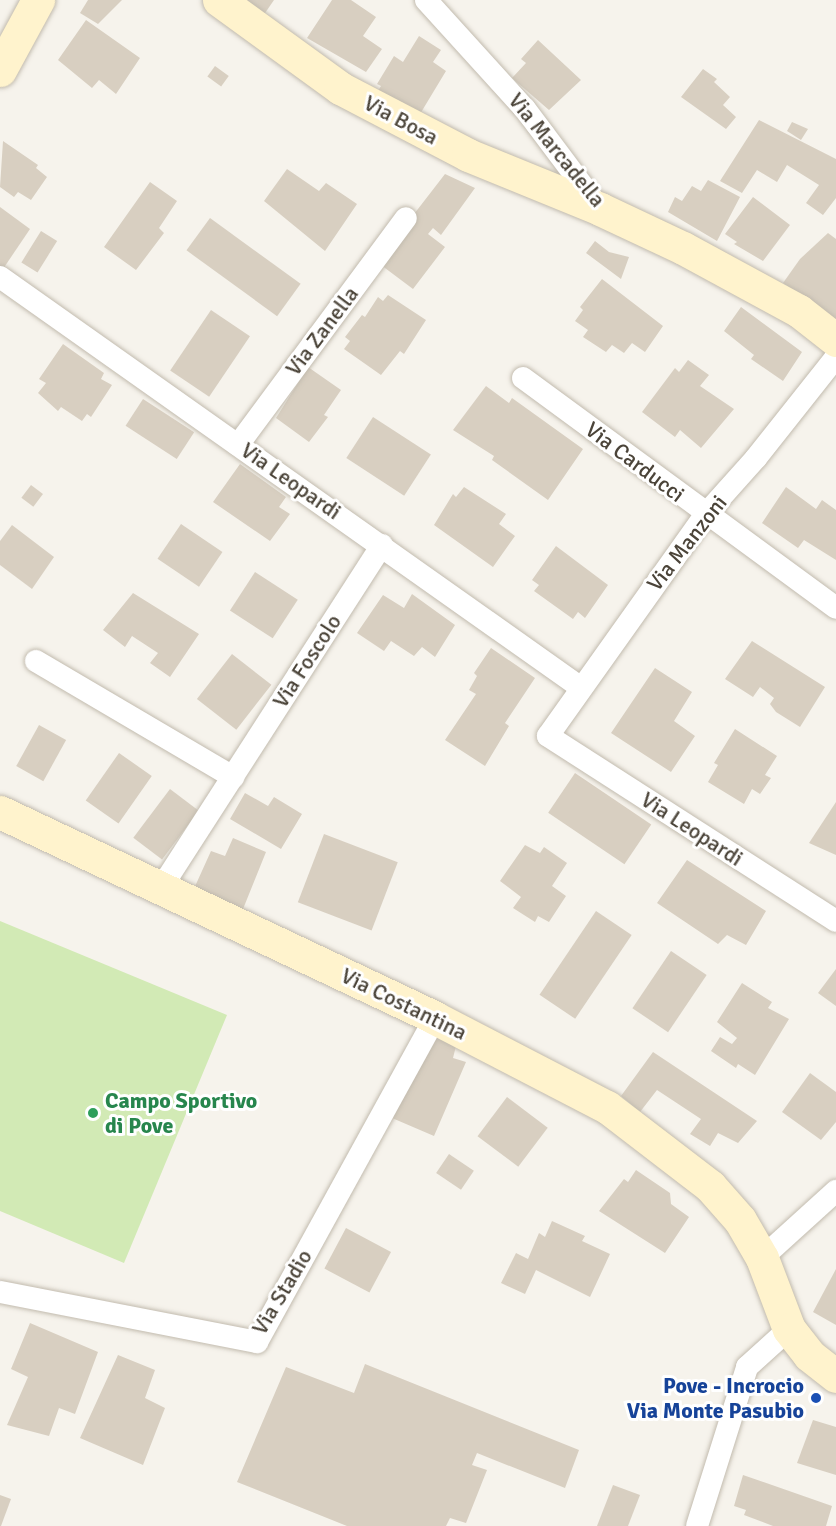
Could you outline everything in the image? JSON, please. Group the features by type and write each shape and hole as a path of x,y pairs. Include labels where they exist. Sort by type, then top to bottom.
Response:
{"street":[{"path":"0,70 38,0"},
{"name":"Via Bosa","path":"219,0 340,88 468,155 600,209"},
{"name":"Via Marcadella","path":"426,0 525,109 600,209 683,248 799,311 836,340"},
{"name":"Via Zanella","path":"238,445 406,218"},
{"name":"Via Leopardi","path":"0,278 382,545 580,687"},
{"name":"Via Manzoni","path":"548,736 580,687 705,515 756,458 836,357"},
{"name":"Via Carducci","path":"523,378 705,515 836,608"},
{"name":"Via Foscolo","path":"161,888 382,545"},
{"path":"36,661 232,777"},
{"name":"Via Leopardi","path":"548,736 836,921"},
{"name":"Via Costantina","path":"0,812 435,1018 607,1107 710,1186 740,1220 762,1258 789,1329 809,1355 836,1376"},
{"name":"Via Stadio","path":"0,1292 257,1342 435,1018"},
{"path":"762,1258 836,1191"},
{"path":"697,1526 747,1367 789,1329"}],"green space":[{"name":"Campo Sportivo di Pove","path":"0,921 227,1015 124,1263 0,1211"}],"building":[{"path":"88,0 122,0 98,24 80,13"},
{"path":"240,0 274,0 263,16"},
{"path":"332,0 351,0 376,17 363,36 382,49 366,72 307,38"},
{"path":"86,20 140,58 116,94 99,80 92,88 58,60"},
{"path":"419,36 441,50 433,62 446,71 414,124 373,99 381,86 377,84 394,56 403,62"},
{"path":"538,40 581,80 549,110 512,78 526,63 521,59"},
{"path":"215,66 229,76 221,87 207,77"},
{"path":"703,69 717,79 714,82 730,97 723,105 736,117 726,129 681,97"},
{"path":"759,120 836,159 836,198 823,215 806,203 819,185 787,165 777,182 757,170 742,193 720,181"},
{"path":"792,122 808,129 801,140 787,131"},
{"path":"3,141 38,165 36,168 47,177 31,200 18,192 14,197 0,187"},
{"path":"287,169 319,191 326,183 357,204 325,251 264,201"},
{"path":"445,174 475,188 441,235 433,228 428,234 445,247 413,289 377,262"},
{"path":"708,180 740,197 717,241 668,212 675,197 682,201 692,186 701,191"},
{"path":"150,182 177,201 159,228 164,233 136,270 104,247"},
{"path":"753,197 790,225 763,261 734,244 737,242 725,234"},
{"path":"0,207 30,229 3,269 0,267"},
{"path":"210,218 301,284 277,316 186,250"},
{"path":"41,231 57,241 38,272 21,262"},
{"path":"828,233 836,239 836,321 783,283 800,259"},
{"path":"595,241 609,252 629,257 621,279 586,253"},
{"path":"602,279 663,326 645,352 632,343 624,353 612,345 606,352 583,337 588,330 575,321 583,310 580,307"},
{"path":"388,295 426,320 404,354 400,351 381,375 344,349 350,341 345,337 362,315 365,317 378,297 383,301"},
{"path":"741,307 802,352 783,381 751,359 754,355 724,331"},
{"path":"211,310 250,336 209,397 170,371"},
{"path":"63,344 104,373 101,379 112,385 91,417 87,414 82,421 61,407 58,411 38,393 46,383 39,379"},
{"path":"688,360 709,375 700,386 734,409 701,448 680,430 675,437 642,412 675,368 679,372"},
{"path":"308,367 341,390 324,415 328,417 309,442 276,418"},
{"path":"486,386 509,403 512,398 583,449 548,500 492,460 494,456 453,430"},
{"path":"143,399 194,432 177,459 126,426"},
{"path":"373,417 431,455 404,496 346,458"},
{"path":"240,464 286,497 279,507 290,514 270,541 213,502"},
{"path":"31,485 43,494 33,507 21,498"},
{"path":"464,487 506,514 499,524 515,536 493,567 434,525 453,494 456,497"},
{"path":"786,487 816,509 822,500 836,510 836,560 804,540 798,548 762,523"},
{"path":"181,524 222,552 199,587 158,559"},
{"path":"12,525 54,557 32,589 0,565 0,541"},
{"path":"556,546 608,585 585,618 578,612 573,619 534,591 539,585 532,580"},
{"path":"255,572 298,600 273,638 230,611"},
{"path":"133,593 199,634 170,677 150,663 158,653 132,636 125,647 103,630"},
{"path":"412,594 455,625 435,657 422,647 414,656 391,641 384,651 357,633 383,595 404,608"},
{"path":"752,641 825,687 800,727 776,712 770,704 774,698 760,687 753,697 725,679"},
{"path":"491,648 535,678 505,723 509,726 485,766 445,740 476,694 469,690 477,676 474,673"},
{"path":"232,654 271,685 236,730 197,699"},
{"path":"655,668 692,692 674,721 695,736 671,772 611,733"},
{"path":"39,725 66,740 43,781 16,766"},
{"path":"735,729 777,756 765,775 771,778 760,794 752,789 744,804 708,782 718,765 714,763"},
{"path":"119,753 152,776 118,823 86,801"},
{"path":"575,773 651,824 624,864 548,813"},
{"path":"170,789 199,811 162,859 133,838"},
{"path":"245,793 268,806 274,797 302,814 281,849 230,819"},
{"path":"836,802 836,855 809,843"},
{"path":"324,834 398,862 372,930 298,902"},
{"path":"233,838 266,852 241,914 192,893 211,851 225,856"},
{"path":"525,845 540,853 544,847 567,863 552,886 566,896 549,922 538,916 535,922 513,908 521,897 500,881"},
{"path":"687,860 766,911 746,945 727,935 718,944 657,903"},
{"path":"596,911 632,935 575,1019 540,995"},
{"path":"671,951 707,975 668,1032 632,1008"},
{"path":"836,969 836,1006 818,993"},
{"path":"742,983 772,1002 768,1008 789,1019 755,1075 738,1064 736,1068 711,1051 720,1037 732,1044 737,1038 717,1022"},
{"path":"438,1036 457,1042 453,1058 466,1062 434,1136 392,1118"},
{"path":"653,1052 757,1121 738,1143 718,1133 710,1146 690,1134 701,1119 657,1090 640,1112 621,1096"},
{"path":"810,1073 836,1092 836,1122 821,1140 782,1112"},
{"path":"507,1097 548,1128 518,1167 478,1136"},
{"path":"449,1154 474,1171 461,1190 436,1173"},
{"path":"636,1170 670,1193 671,1204 689,1217 665,1253 599,1211 624,1179 628,1182"},
{"path":"552,1221 585,1236 582,1241 610,1254 590,1297 536,1270 525,1294 501,1283 516,1253 528,1259 539,1233 545,1237"},
{"path":"346,1228 391,1252 369,1293 324,1269"},
{"path":"836,1269 836,1325 813,1312"},
{"path":"30,1323 98,1352 75,1414 59,1408 49,1436 7,1425 28,1377 11,1369"},
{"path":"118,1355 155,1370 145,1398 165,1408 143,1465 80,1438"},
{"path":"365,1364 579,1450 565,1488 477,1453 472,1465 487,1470 466,1523 450,1518 446,1526 347,1526 237,1482 286,1367 354,1393"},
{"path":"813,1420 836,1427 836,1475 797,1463"},
{"path":"743,1475 832,1506 826,1526 773,1526 744,1515 746,1510 734,1506"},
{"path":"613,1485 640,1495 628,1526 597,1526"},
{"path":"0,1495 11,1499 1,1526 0,1526"}],"place":[{"name":"Campo Sportivo di Pove","path":"93,1113"},
{"name":"Pove - Incrocio Via Monte Pasubio","path":"816,1398"}]}
